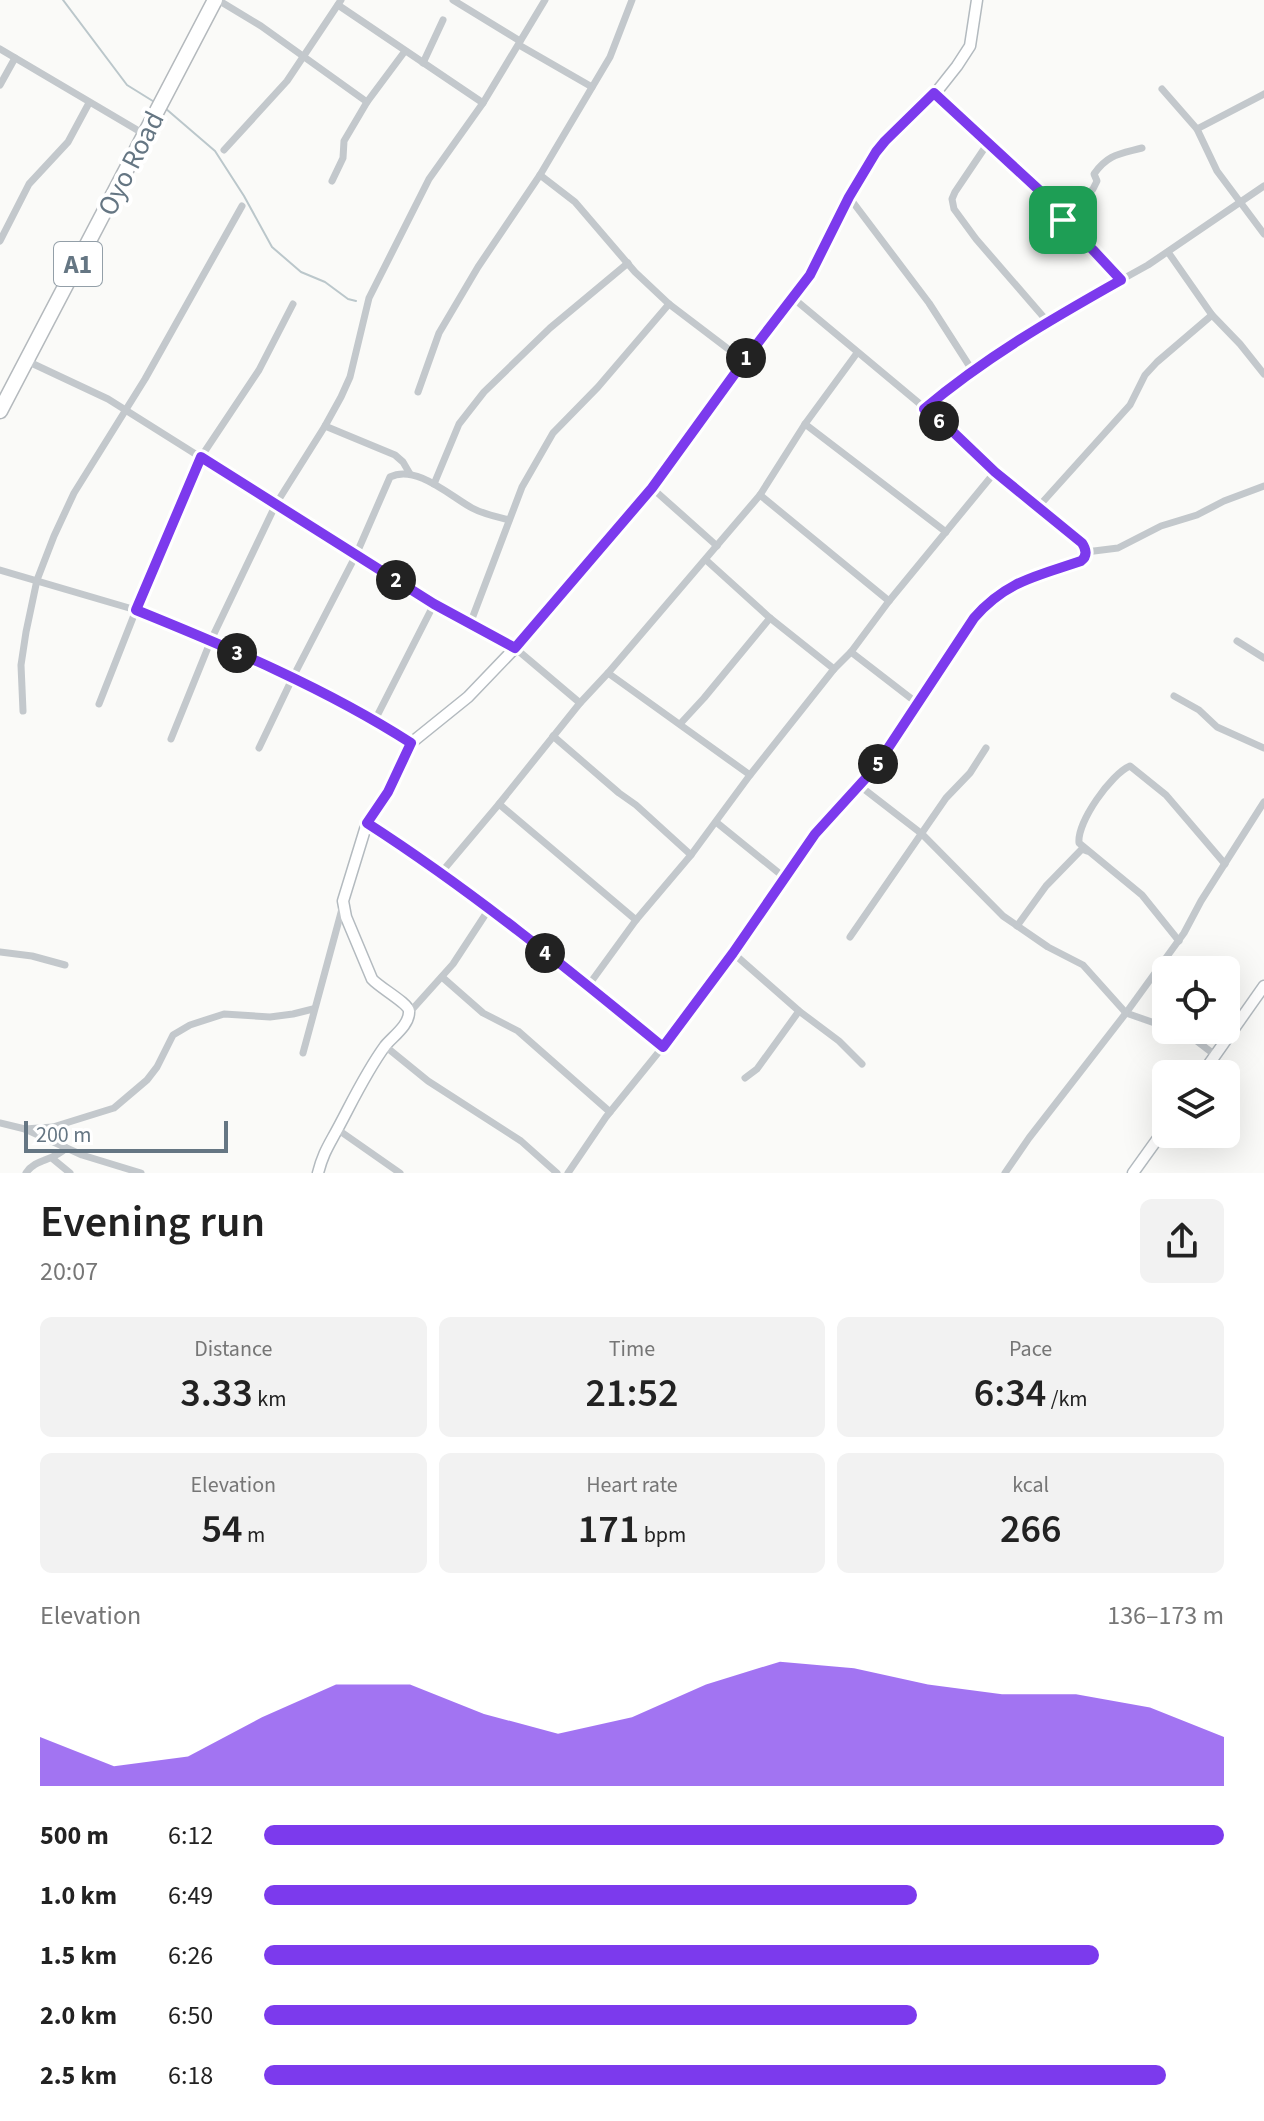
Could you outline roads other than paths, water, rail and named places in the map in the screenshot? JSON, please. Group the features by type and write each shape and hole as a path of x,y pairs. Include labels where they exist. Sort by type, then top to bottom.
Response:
{"highway":[{"name":"Oyo Road","path":"0,411 216,0"}],"street":[{"path":"216,0 261,26 367,102"},
{"path":"453,0 592,87"},
{"path":"171,739 211,640 276,504 325,426 350,377 369,298 429,179 483,103 545,0"},
{"path":"418,392 439,333 457,300 540,175 616,46 632,0"},
{"path":"303,1053 367,823 388,792 411,743 468,697 515,648 652,488 810,275 849,197 885,141 957,66 970,46 977,0"},
{"path":"224,150 287,81 339,3 483,103"},
{"path":"423,63 443,20"},
{"path":"0,49 146,135"},
{"path":"332,181 343,158 344,141 367,102 405,51"},
{"path":"0,85 15,58"},
{"path":"1162,89 1197,129 1217,171 1264,234"},
{"path":"934,93 1039,190 1063,220 1121,280"},
{"path":"1197,129 1264,94"},
{"path":"0,241 29,184 68,142 89,103"},
{"path":"988,143 955,192 952,199 954,209 1047,321"},
{"path":"1063,220 1093,189 1097,181 1094,174 1104,161 1111,156 1142,148"},
{"path":"540,175 575,202 669,304 744,361"},
{"path":"924,409 972,370 1047,321 1168,252 1264,186"},
{"path":"849,197 929,303 972,370"},
{"path":"23,711 21,665 37,580 54,536 74,493 182,315 242,206"},
{"path":"1168,252 1195,294 1264,374"},
{"path":"434,484 459,424 484,392 550,328 628,263"},
{"path":"793,298 1082,543 1086,552"},
{"path":"99,704 201,457 259,370 293,304"},
{"path":"470,624 522,487 553,433 598,387 669,304"},
{"path":"1039,506 1130,405 1145,375 1212,315"},
{"path":"440,874 580,703 760,495 805,424 857,353"},
{"path":"27,361 79,384 125,410 434,604 515,648 580,703"},
{"path":"805,424 946,532"},
{"path":"325,426 395,455 410,474"},
{"path":"588,986 750,775 995,472"},
{"path":"259,748 356,555 390,477 398,473 410,474 434,484 474,509 509,520"},
{"path":"1086,552 1118,548 1161,526 1197,515 1264,486"},
{"path":"652,488 717,546"},
{"path":"760,495 889,601"},
{"path":"568,1173 610,1112 733,953 815,834 860,786 890,746 958,640 983,607 1010,586 1081,561 1086,552"},
{"path":"706,560 770,618 834,669"},
{"path":"0,570 136,610 211,640 375,720 411,743"},
{"path":"375,720 434,604"},
{"path":"680,724 770,618"},
{"path":"1237,641 1264,658"},
{"path":"851,652 917,703"},
{"path":"608,673 750,775"},
{"path":"1174,696 1199,710 1217,727 1264,748"},
{"path":"553,736 691,855"},
{"path":"850,937 946,798 970,773 986,748"},
{"path":"1179,941 1142,895 1079,843 1081,829 1108,784 1128,766 1132,767 1166,795 1225,864"},
{"path":"860,786 922,834 980,895 1017,926 1083,965 1126,1013 1152,1022"},
{"path":"1005,1173 1179,941 1264,802"},
{"path":"499,804 636,920"},
{"path":"716,822 785,878"},
{"path":"367,823 489,909 663,1047"},
{"path":"1017,926 1046,886 1082,849 1089,852"},
{"path":"318,1173 323,1152 365,1076 385,1046 407,1022 409,1013 407,1005 380,988 372,979 346,917 343,901"},
{"path":"409,1013 442,977 489,909"},
{"path":"0,952 65,965"},
{"path":"733,953 799,1011 839,1041 862,1064"},
{"path":"442,977 483,1013 518,1031 610,1112"},
{"path":"1212,1060 1264,986"},
{"path":"25,1129 53,1127 114,1108 147,1080 173,1035 190,1025 224,1014 270,1017 313,1009"},
{"path":"745,1078 757,1069 799,1011"},
{"path":"1201,1044 1215,1055"},
{"path":"385,1046 428,1081 521,1141 557,1173"},
{"path":"0,1123 25,1129 82,1155 141,1173"},
{"path":"337,1129 400,1173"},
{"path":"1133,1173 1152,1147"},
{"path":"26,1173 36,1163 53,1159 66,1148"},
{"path":"53,1159 70,1173"}],"waterway":[{"path":"63,0 127,85 156,103"},
{"path":"165,108 215,151 272,247 301,272 356,301"}]}
